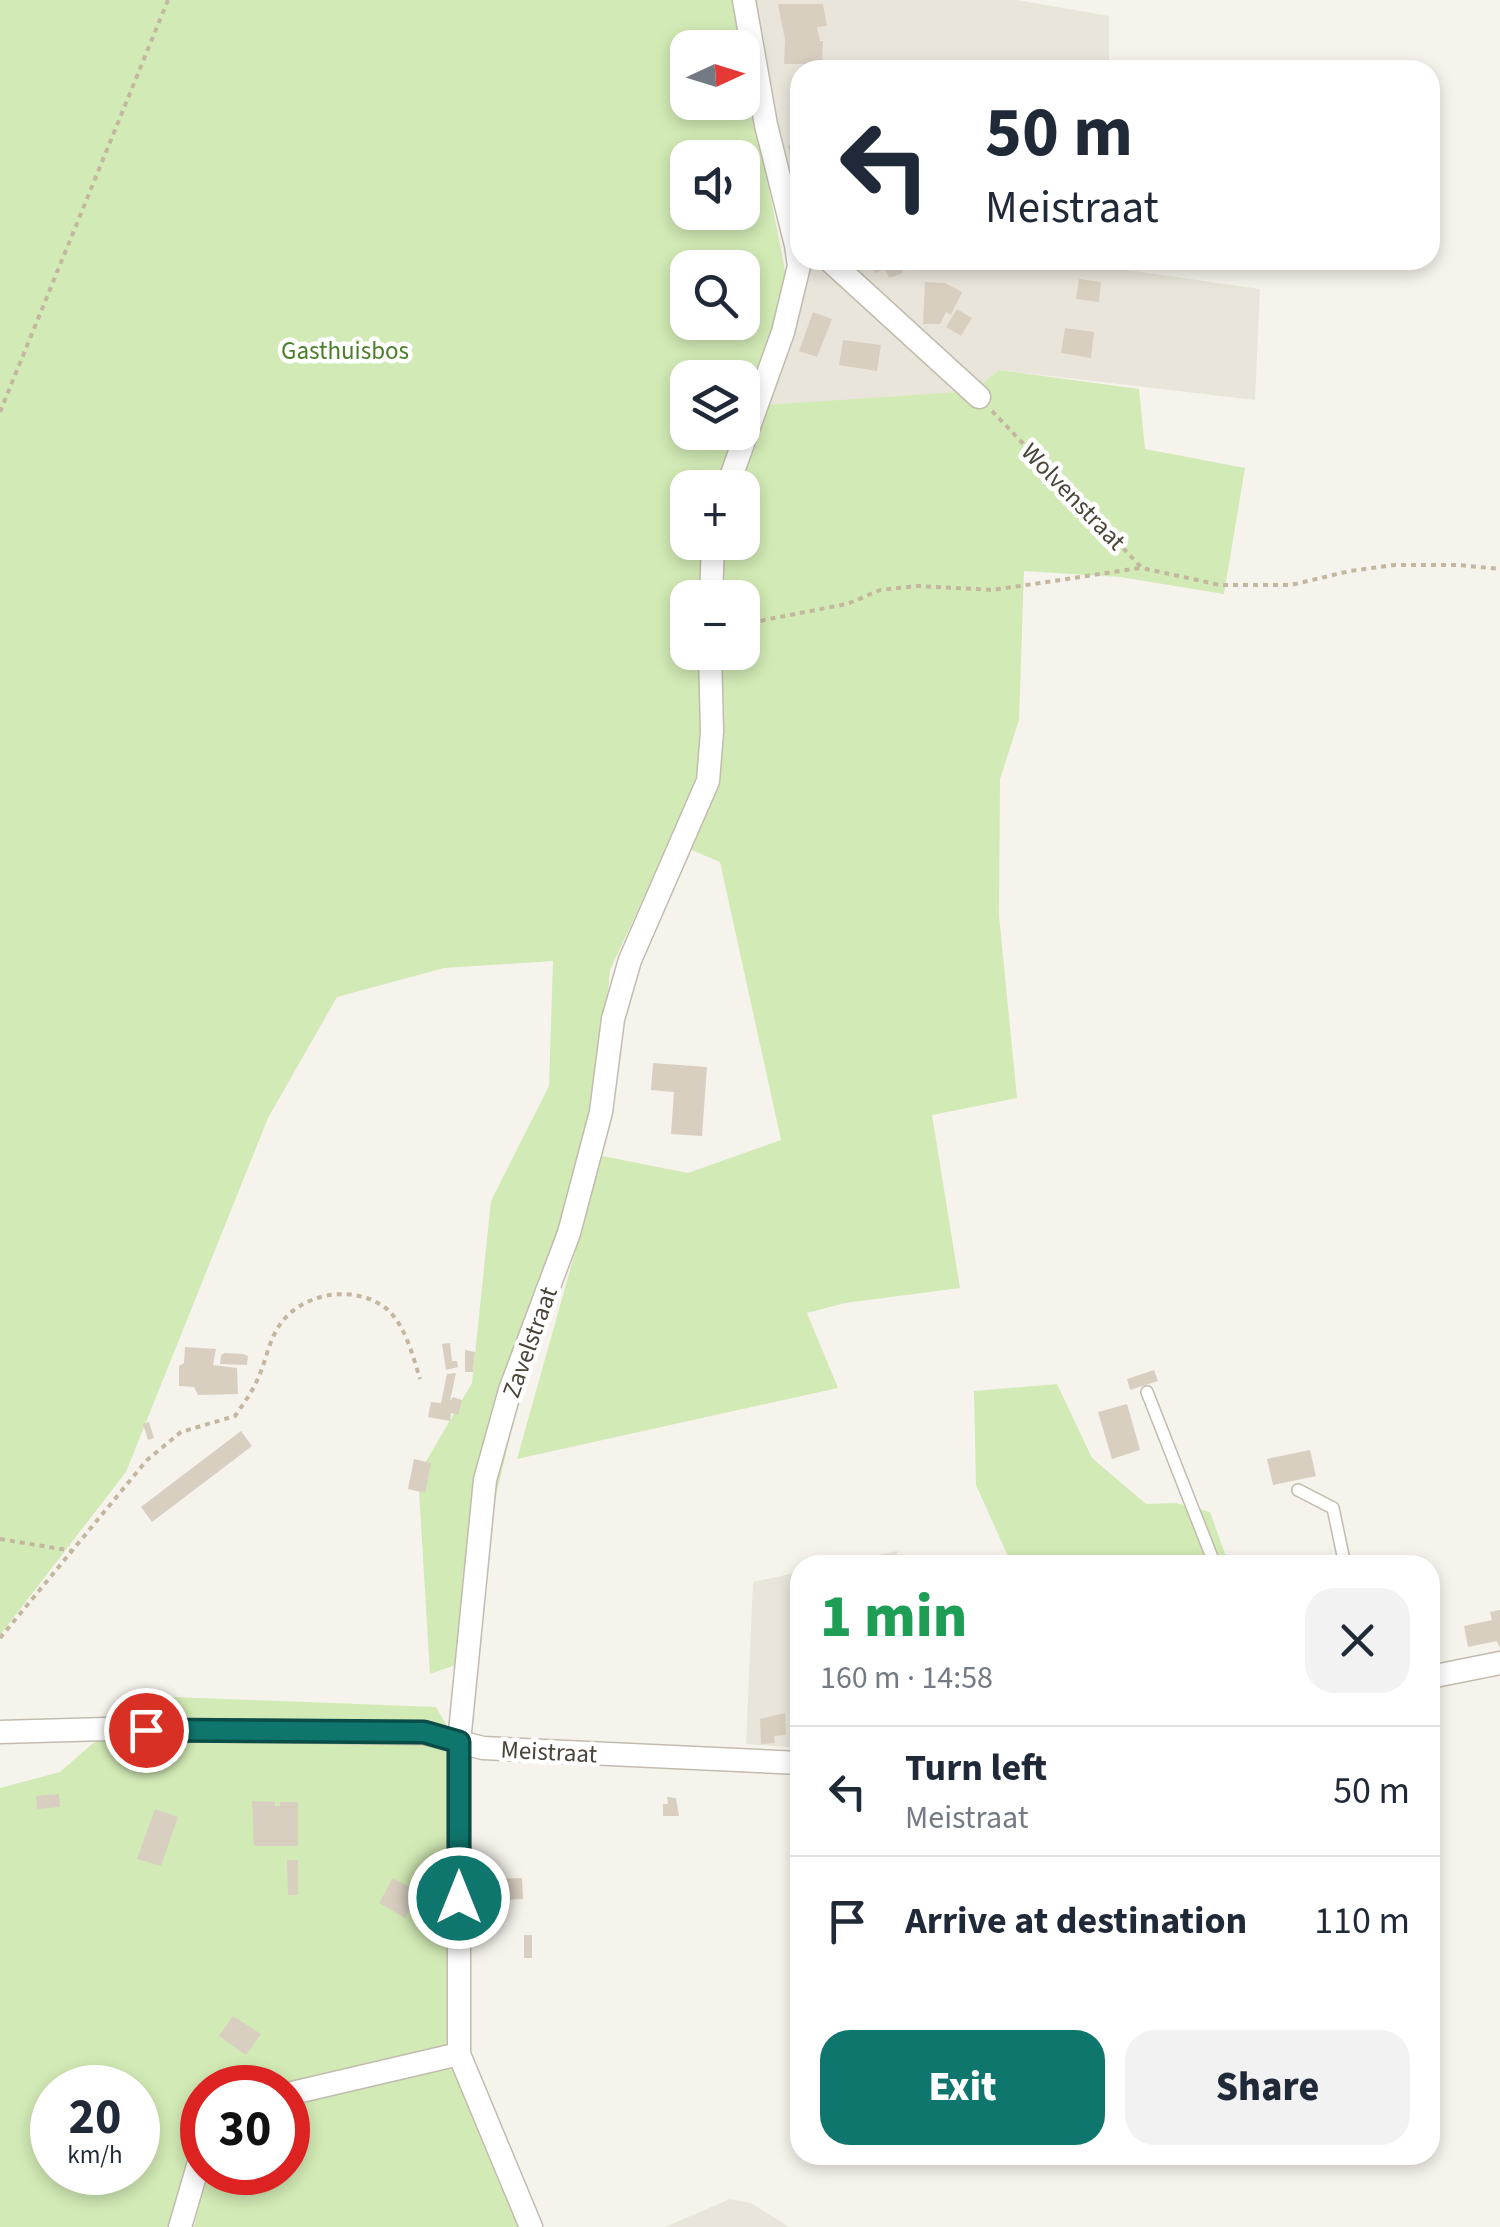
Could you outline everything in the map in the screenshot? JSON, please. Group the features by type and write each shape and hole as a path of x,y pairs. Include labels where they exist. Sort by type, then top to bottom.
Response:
{"street":[{"path":"744,0 766,125 790,215"},
{"path":"733,470 794,296 797,270"},
{"path":"840,270 978,397"},
{"name":"Zavelstraat","path":"459,2054 459,1742 485,1480 510,1390 570,1234 601,1112 613,1019 630,960 708,781 710,670"},
{"path":"1440,1675 1500,1663"},
{"name":"Meistraat","path":"0,1732 424,1732 483,1748 790,1763"},
{"path":"310,2089 459,2054 532,2227"},
{"path":"180,2227 189,2195"}],"lane":[{"path":"1147,1392 1211,1555"},
{"path":"1298,1490 1333,1508 1343,1555"}],"path":[{"path":"0,412 168,0"},
{"name":"Wolvenstraat","path":"978,397 1142,568 1220,584 1274,585 1394,565 1500,569"},
{"path":"760,621 846,604 880,590 918,586 993,590 1142,568"},
{"path":"0,1638 147,1460 182,1432 235,1416 259,1376 277,1328 292,1311 307,1302 348,1294 372,1300 390,1312 401,1328 420,1379"},
{"path":"0,1538 73,1551"}],"shaded area":[{"path":"750,0 1017,0 1109,16 1109,60 790,60 790,194 760,49 760,30 756,30"},
{"path":"800,270 1128,270 1260,289 1255,400 999,370 973,391 765,406"},
{"path":"790,1574 790,1747 746,1744 753,1582"},
{"path":"730,2199 751,2203 789,2227 665,2227"}],"green space":[{"name":"Gasthuisbos","path":"0,0 732,0 738,30 670,30 670,120 756,120 760,140 670,140 670,230 760,230 760,142 787,281 760,375 760,360 670,360 670,450 760,450 760,405 973,391 999,370 1139,389 1145,449 1245,468 1224,594 1120,577 1024,571 1019,720 1000,779 999,916 1017,1098 932,1115 960,1288 845,1303 807,1313 838,1388 517,1459 602,1156 688,1173 781,1140 720,862 670,841 610,970 598,1102 569,1229 511,1432 467,1618 470,1660 430,1674 418,1475 472,1383 491,1201 549,1086 553,961 444,968 337,997 268,1118 126,1472 0,1635"},
{"path":"1057,1384 1092,1458 1146,1504 1176,1503 1210,1512 1225,1555 1008,1555 976,1485 974,1391"},
{"path":"147,1696 436,1707 451,1733 450,2049 310,2081 310,2065 180,2065 182,2195 175,2227 0,2227 0,1788 60,1772"},
{"path":"454,2063 521,2227 194,2227 201,2195 310,2195 310,2098"}],"building":[{"path":"778,4 823,4 827,26 817,27 823,41 822,60 790,60 790,64 784,64 785,40"},
{"path":"885,270 902,270 903,273 889,278"},
{"path":"1079,279 1101,282 1099,302 1076,299"},
{"path":"925,282 945,283 962,292 951,315 946,312 940,324 923,324"},
{"path":"957,309 972,318 961,336 946,327"},
{"path":"813,312 832,319 817,357 799,351"},
{"path":"1065,328 1094,332 1091,358 1061,353"},
{"path":"843,340 881,345 877,371 839,365"},
{"path":"653,1063 707,1067 702,1136 671,1134 674,1092 651,1090"},
{"path":"450,1343 452,1361 457,1361 458,1367 446,1370 442,1344"},
{"path":"185,1347 216,1349 213,1365 237,1368 238,1394 198,1395 194,1387 179,1386 179,1366 184,1363"},
{"path":"465,1350 475,1352 473,1372 465,1372"},
{"path":"225,1353 248,1356 247,1365 220,1364"},
{"path":"1154,1370 1158,1381 1130,1390 1127,1379"},
{"path":"456,1373 450,1401 453,1397 462,1400 458,1415 451,1413 450,1421 428,1417 431,1402 441,1403 447,1374"},
{"path":"1127,1404 1140,1450 1112,1459 1098,1412"},
{"path":"149,1422 154,1438 148,1440 143,1424"},
{"path":"241,1431 252,1446 152,1522 141,1507"},
{"path":"1310,1450 1316,1476 1273,1485 1267,1459"},
{"path":"414,1459 431,1463 425,1493 408,1489"},
{"path":"1500,1610 1500,1648 1497,1641 1468,1647 1464,1626 1492,1620 1490,1612"},
{"path":"785,1713 786,1735 774,1736 775,1743 761,1744 760,1719"},
{"path":"59,1794 60,1807 37,1809 36,1796"},
{"path":"667,1797 676,1798 679,1816 663,1816"},
{"path":"252,1801 275,1802 275,1806 280,1806 280,1802 298,1802 298,1846 254,1846"},
{"path":"155,1809 178,1817 161,1866 137,1859"},
{"path":"287,1860 298,1860 298,1895 288,1895"},
{"path":"393,1878 419,1892 405,1918 379,1903"},
{"path":"522,1878 523,1899 500,1900 496,1879"},
{"path":"524,1935 532,1935 532,1958 524,1958"},
{"path":"233,2016 261,2034 246,2055 219,2036"}],"route":[{"path":"146,1730 424,1732 459,1742 459,1898"}]}
